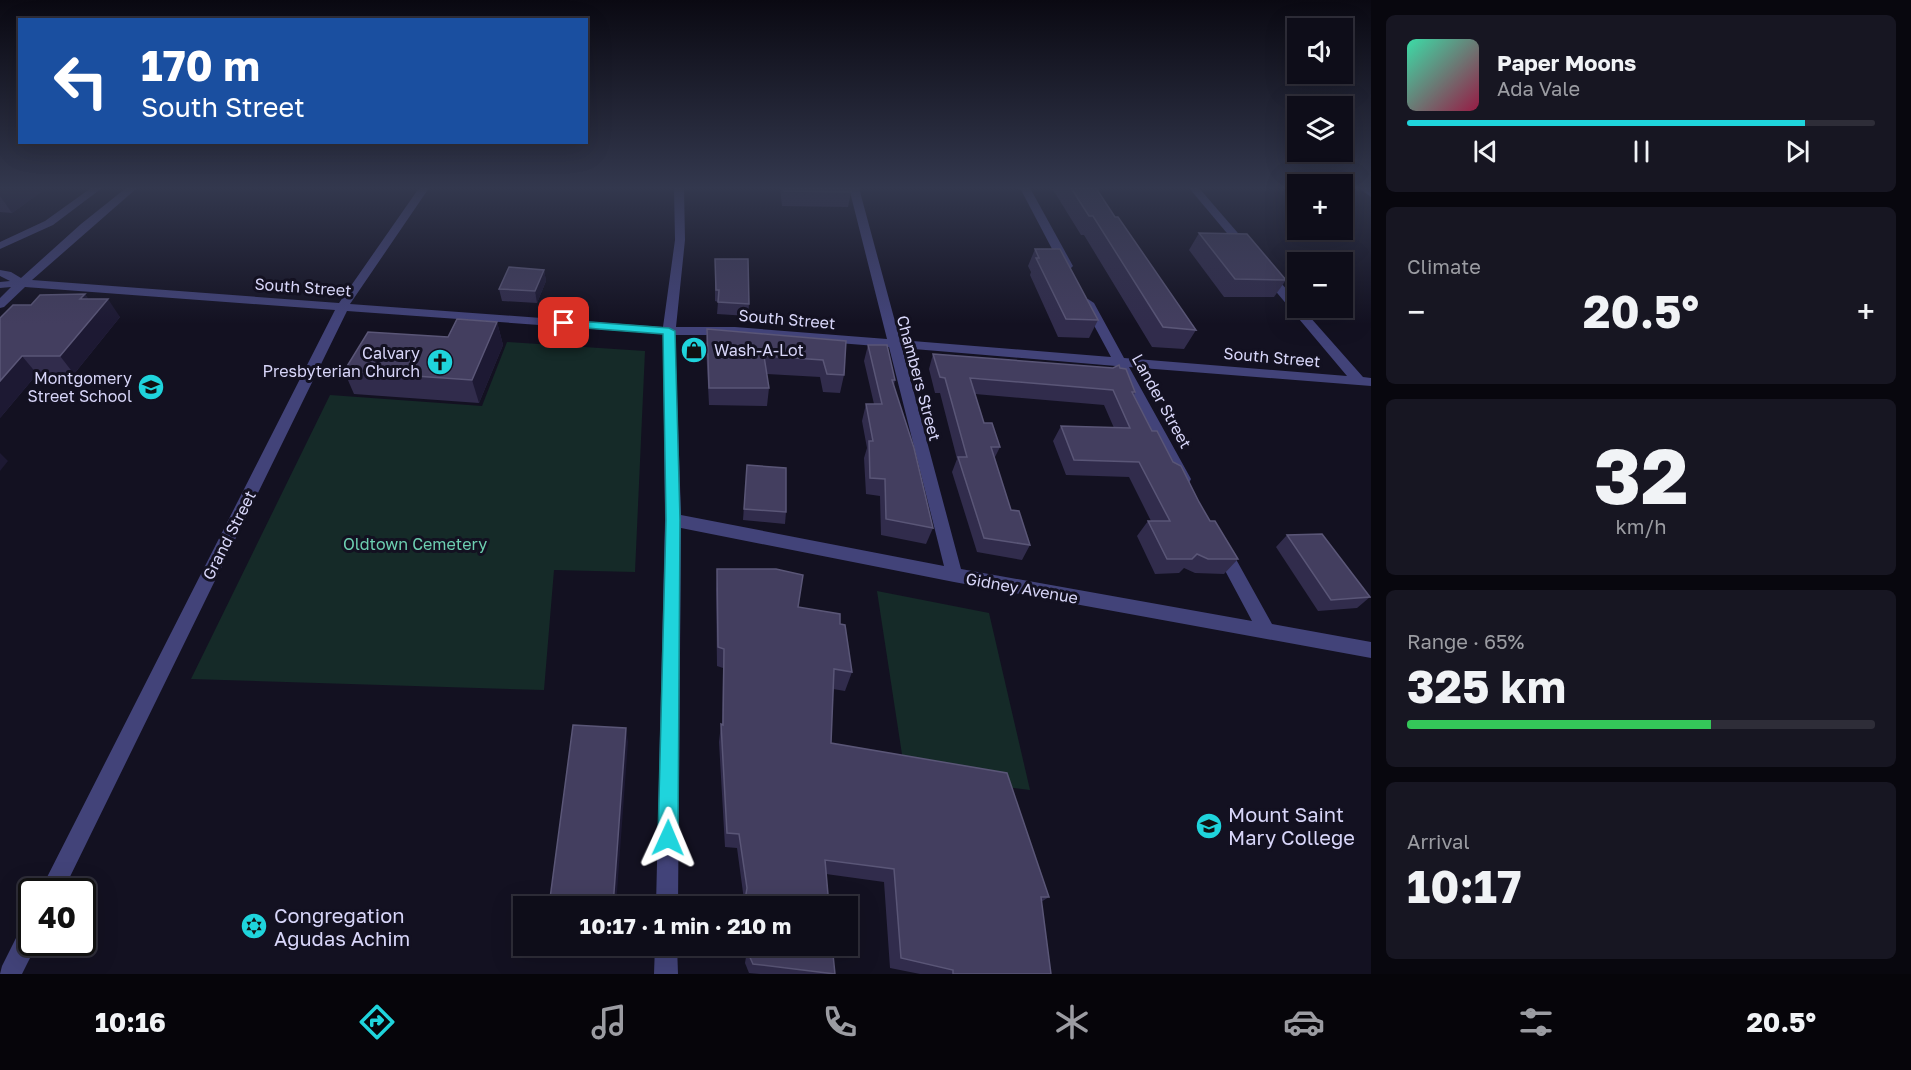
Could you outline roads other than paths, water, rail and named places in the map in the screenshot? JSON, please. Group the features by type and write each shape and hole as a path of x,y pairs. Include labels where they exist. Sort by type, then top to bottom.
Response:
{"street":[{"path":"0,246 27,233"},
{"path":"0,304 77,233"},
{"name":"Grand Street","path":"58,878 344,306 393,233"},
{"path":"667,896 673,520 669,331 680,233"},
{"name":"Chambers Street","path":"866,233 954,575"},
{"name":"Lander Street","path":"1049,233 1193,497"},
{"path":"1233,233 1365,381"},
{"name":"South Street","path":"0,273 7,274 21,283"},
{"name":"South Street","path":"0,285 21,283 669,331 735,331 1365,381"},
{"name":"Gidney Avenue","path":"673,520 954,575 1371,650"},
{"path":"1216,538 1267,632"},
{"path":"10,974 19,956"},
{"path":"666,956 666,974"}],"place":[{"name":"Wash-A-Lot","path":"694,350"},
{"name":"Calvary Presbyterian Church","path":"440,362"},
{"name":"Montgomery Street School","path":"151,387"},
{"name":"Mount Saint Mary College","path":"1209,826"},
{"name":"Congregation Agudas Achim","path":"254,926"}],"park label":[{"name":"Oldtown Cemetery","path":"415,544"}]}
